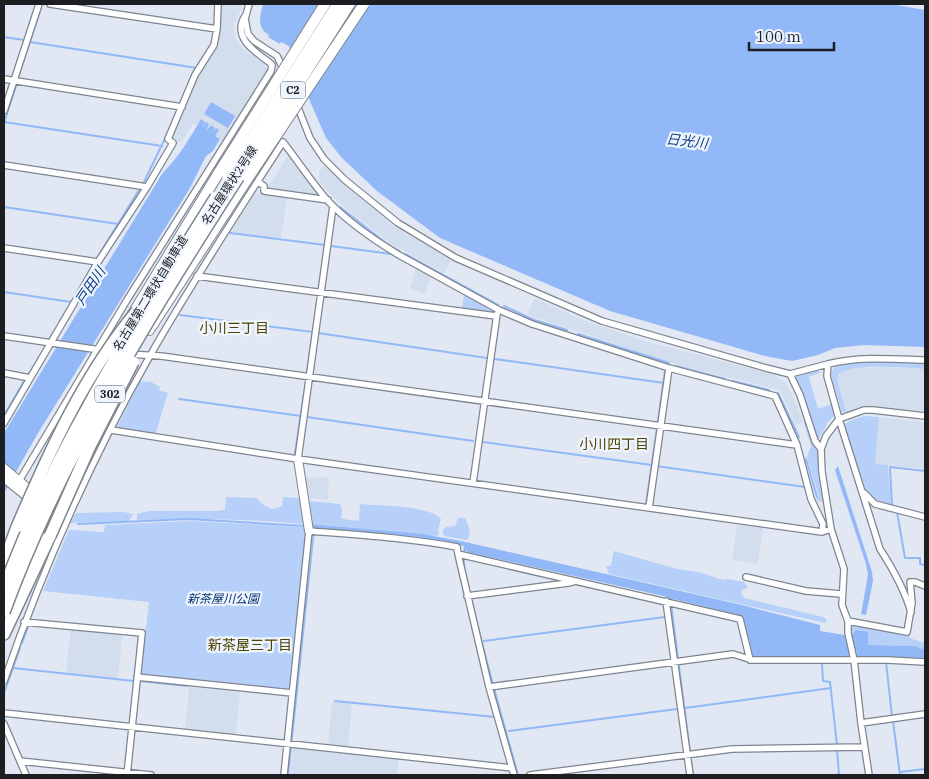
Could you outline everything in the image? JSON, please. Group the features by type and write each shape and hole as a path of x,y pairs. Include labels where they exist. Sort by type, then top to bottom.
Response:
{"highway":[{"name":"名古屋環状2号線","path":"4,578 63,434 87,388 325,4"},
{"name":"名古屋第二環状自動車道","path":"4,588 28,530 71,437 133,329 274,102 338,4"},
{"name":"名古屋第二環状自動車道","path":"4,612 37,534 76,450 135,343 349,4"},
{"name":"名古屋環状2号線","path":"4,626 52,510 112,390 134,354 253,180 364,4"},
{"path":"4,634 89,448 154,318 192,250"},
{"path":"4,562 17,526 55,440 94,370 118,334 167,275"}],"street":[{"path":"4,111 39,4"},
{"path":"50,4 218,29"},
{"path":"4,423 6,416 52,344 98,262 173,143 168,139 195,75 214,45 218,29 218,4"},
{"path":"17,483 96,350 271,71 272,66 250,47 243,36 241,22 249,4"},
{"path":"246,13 245,28 248,34 254,42 278,56 310,138 324,159 369,200 398,223 456,258 602,321 790,374 845,360 877,358 925,360"},
{"path":"4,80 182,107"},
{"path":"4,681 24,622 68,517 111,430 150,355 253,180 283,142 328,200 352,223 384,246 498,313"},
{"path":"4,165 147,187"},
{"path":"253,180 264,186 264,191 328,200"},
{"path":"284,775 289,744 292,693 311,529 298,459 334,206"},
{"path":"4,248 98,262"},
{"path":"197,276 498,313 669,368 775,396 797,445 811,499 823,524 822,532"},
{"path":"473,483 498,313"},
{"path":"4,336 109,352 150,355 309,376 797,445"},
{"path":"828,364 827,376 839,419 880,549 892,567 907,598 911,612"},
{"path":"649,508 669,368"},
{"path":"4,373 30,378"},
{"path":"790,374 800,395 815,441 821,450"},
{"path":"869,775 854,660 848,633 848,621 842,605 841,594 844,569 831,529 823,484 821,450 826,436 839,419 864,410 925,416"},
{"path":"111,430 298,459 822,532 831,529"},
{"path":"4,468 35,499 52,510 68,517"},
{"path":"4,478 17,483"},
{"path":"863,492 875,504 925,517"},
{"path":"311,529 457,547 461,555 514,775"},
{"path":"461,555 740,619 750,660"},
{"path":"746,577 806,590 841,594"},
{"path":"470,596 576,581"},
{"path":"848,621 907,632 912,603 910,582 925,586"},
{"path":"666,601 689,755 690,775"},
{"path":"24,622 142,634 127,774"},
{"path":"492,686 733,654 750,660 925,662"},
{"path":"137,677 292,693"},
{"path":"4,713 512,768"},
{"path":"861,723 925,714"},
{"path":"4,724 26,775"},
{"path":"530,775 732,749 864,747"},
{"path":"20,761 127,774 151,775"}],"shaded area":[{"path":"221,4 243,4 236,22 233,22 235,37 243,49 263,63 267,68 266,72 222,141 215,136 219,131 211,134 215,128 211,125 207,131 205,130 209,124 206,122 201,127 201,119 197,125 193,124 181,143 170,137 180,122 197,80 219,44"},
{"path":"289,155 322,197 266,189"},
{"path":"324,166 395,227 451,260 444,273 390,243 337,201 320,183 319,172"},
{"path":"255,193 287,197 281,238 231,232"},
{"path":"416,268 431,276 425,294 410,289"},
{"path":"535,298 575,317 647,342 773,374 787,384 804,422 796,425 780,390 677,365 534,317 527,313"},
{"path":"885,367 925,369 925,411 864,406 848,412 845,409 837,379 839,373 848,369"},
{"path":"879,417 925,422 925,469 875,464"},
{"path":"329,477 328,500 307,498 305,478"},
{"path":"737,525 763,528 758,564 732,560"},
{"path":"71,629 122,635 118,678 66,673"},
{"path":"189,687 240,692 236,735 185,729"},
{"path":"332,701 352,703 348,747 328,745"},
{"path":"293,747 399,758 397,775 290,775"}],"green space":[{"path":"464,294 494,310 492,313 462,309"},
{"path":"878,361 925,363 925,369 870,367 839,373 837,379 845,409 848,412 842,412 831,375 833,370 843,363"},
{"path":"817,370 821,372 809,377 818,409 832,404 835,415 828,422 819,439 816,439 795,375"},
{"path":"140,381 151,382 160,387 159,390 168,393 155,435 116,429"},
{"path":"865,416 879,417 875,464 888,465 891,506 877,503 866,491 843,426 850,421"},
{"path":"804,423 806,423 818,454 824,498 819,502 816,498 819,497 807,457 811,446"},
{"path":"226,497 256,498 262,504 272,509 282,506 283,497 300,498 303,524 220,519 137,520 137,514 149,511 225,510"},
{"path":"309,501 340,504 341,518 359,521 360,504 403,507 426,511 435,514 441,519 438,530 439,534 437,536 313,524 310,517"},
{"path":"124,512 133,514 129,521 70,523 76,513"},
{"path":"458,518 465,518 470,532 467,540 444,536 442,531 446,527 455,526"},
{"name":"新茶屋川公園","path":"190,521 305,527 306,534 289,688 287,690 143,674 141,672 149,602 43,591 69,530 104,532 105,525"},
{"path":"614,551 677,569 699,572 723,580 744,582 747,588 742,590 741,594 744,598 823,617 827,620 825,623 609,574 606,566 611,566"},
{"path":"852,624 907,635 912,639 925,643 925,650 915,646 867,645 863,631 856,630 852,636"}],"water":[{"name":"日光川","path":"263,4 891,4 925,10 925,347 864,345 835,348 818,355 792,361 765,356 610,311 440,238 377,191 342,158 326,138 299,76 289,46 281,42 280,44 268,37 269,35 262,28 260,21"},
{"path":"211,102 235,116 228,128 204,114"},
{"path":"201,119 205,122 202,128 206,122 209,124 206,131 211,125 215,128 211,134 216,128 219,130 215,136 220,139 213,151 206,156 190,188 38,433 4,493 4,433 162,174 179,154"},
{"path":"838,466 872,572 873,581 866,615 861,614 868,575 866,564 835,470"},
{"path":"310,524 423,534 461,541 742,605 820,625 820,631 851,636 856,630 868,632 868,645 915,646 925,650 925,658 857,656 856,649 848,650 849,656 753,656 743,616 673,599 672,604 694,775 692,775 668,597 467,552 466,549 465,566 468,583 462,559 464,546 413,537 315,529 289,775 286,775 313,534"},
{"path":"470,592 493,681 519,775 516,775 491,685"}],"waterway":[{"path":"18,78 40,11"},
{"path":"4,37 24,40"},
{"path":"30,42 197,68"},
{"path":"4,123 16,86"},
{"path":"4,122 162,146"},
{"path":"144,182 170,128"},
{"name":"戸田川","path":"97,258 139,190"},
{"path":"4,207 118,224"},
{"path":"340,207 399,251"},
{"path":"230,233 325,245"},
{"path":"331,246 391,254"},
{"path":"405,254 498,305"},
{"name":"戸田川","path":"4,292 71,302"},
{"path":"307,372 318,295"},
{"name":"戸田川","path":"60,321 69,306"},
{"path":"504,306 534,320 567,330"},
{"path":"180,315 313,332"},
{"path":"49,339 55,330"},
{"path":"318,333 487,358"},
{"path":"578,334 669,363"},
{"path":"28,375 46,346"},
{"path":"495,359 664,383"},
{"path":"676,366 725,379"},
{"path":"658,421 665,371"},
{"path":"6,412 26,378"},
{"path":"295,453 306,381"},
{"path":"733,381 769,390"},
{"path":"778,393 799,437"},
{"path":"179,399 301,416"},
{"path":"307,417 473,441"},
{"path":"646,504 657,429"},
{"path":"483,442 652,465"},
{"path":"806,459 817,497"},
{"path":"656,466 805,487"},
{"path":"892,505 890,467 925,471"},
{"path":"897,512 905,558 920,558 920,564 925,565"},
{"path":"78,524 189,519 305,526"},
{"path":"484,641 665,617"},
{"path":"22,643 28,627"},
{"path":"4,693 20,648"},
{"path":"886,662 892,716"},
{"path":"822,663 823,681 830,682 837,745"},
{"path":"13,668 134,681"},
{"path":"140,681 187,686"},
{"path":"685,708 831,688"},
{"path":"335,701 495,717"},
{"path":"509,731 677,709"},
{"path":"4,718 6,723"},
{"path":"893,721 900,775"},
{"path":"835,775 839,774 837,750"},
{"path":"900,772 925,769"}],"district":[{"name":"小川三丁目","path":"234,328"},
{"name":"小川四丁目","path":"614,444"},
{"name":"新茶屋三丁目","path":"250,645"}]}
